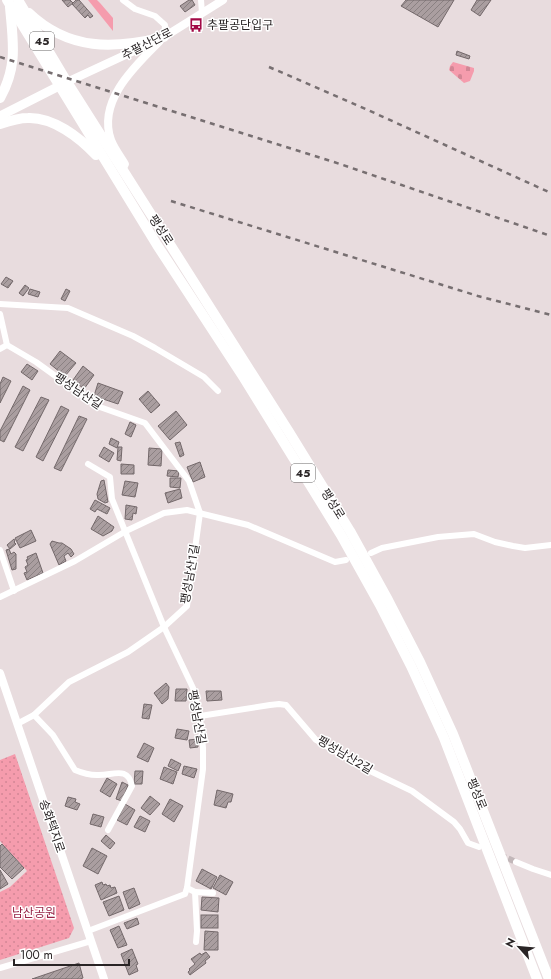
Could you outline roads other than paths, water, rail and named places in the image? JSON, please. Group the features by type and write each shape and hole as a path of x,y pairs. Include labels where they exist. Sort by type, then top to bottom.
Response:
{"main road":[{"path":"14,3 53,32 84,43 96,45 118,45 164,37"},
{"path":"0,98 8,83 13,64 14,3"},
{"name":"팽성로","path":"14,3 63,84 116,180 248,385 341,535 380,605 411,666 444,738 537,979"},
{"path":"0,116 63,84"},
{"name":"팽성로","path":"63,84 122,170 289,432 350,531 388,600 420,662 453,734 549,979"},
{"path":"0,124 28,118 41,119 54,124 86,145 106,166 116,180"}],"street":[{"path":"122,170 125,164 113,144 109,132 109,114 111,107 124,80 164,37 165,25 155,16 135,9 123,0"},
{"path":"201,0 202,13"},
{"name":"추팔산단로","path":"63,84 164,37 223,0"},
{"path":"0,304 68,308 133,336 150,345 204,377 218,391"},
{"path":"0,314 7,345 0,349"},
{"name":"팽성남산길","path":"7,345 36,362 97,406 145,423 189,481 200,513"},
{"name":"팽성남산길","path":"88,464 110,477 112,498 164,627 193,688 200,716 203,769 187,888"},
{"path":"0,597 75,561 126,531 164,513 187,510 248,525 335,562 346,560"},
{"name":"팽성남산1길","path":"17,724 34,715 69,682 128,652 164,627 187,606 200,513"},
{"path":"371,553 382,548 438,537 474,534 495,542 525,548 551,545"},
{"path":"0,550 14,591"},
{"name":"송화택지로","path":"0,673 104,979"},
{"name":"팽성남산2길","path":"200,716 270,705 286,705 316,740 366,769 412,791 454,822 468,843 479,847"},
{"path":"34,715 53,735 75,770 99,775 119,772 128,776 132,786 108,830"},
{"path":"516,862 551,875"},
{"path":"88,931 185,894 187,888 195,892 213,892"},
{"path":"195,892 197,931 196,942"},
{"path":"0,968 91,941"}],"tunnel":[{"path":"500,855 516,862"}],"railway":[{"path":"0,57 334,162 551,236"},
{"path":"269,67 551,193"},
{"path":"171,201 478,296 551,315"}],"place":[{"name":"추팔공단입구","path":"196,25"}],"park label":[{"name":"남산공원","path":"34,913"}]}
